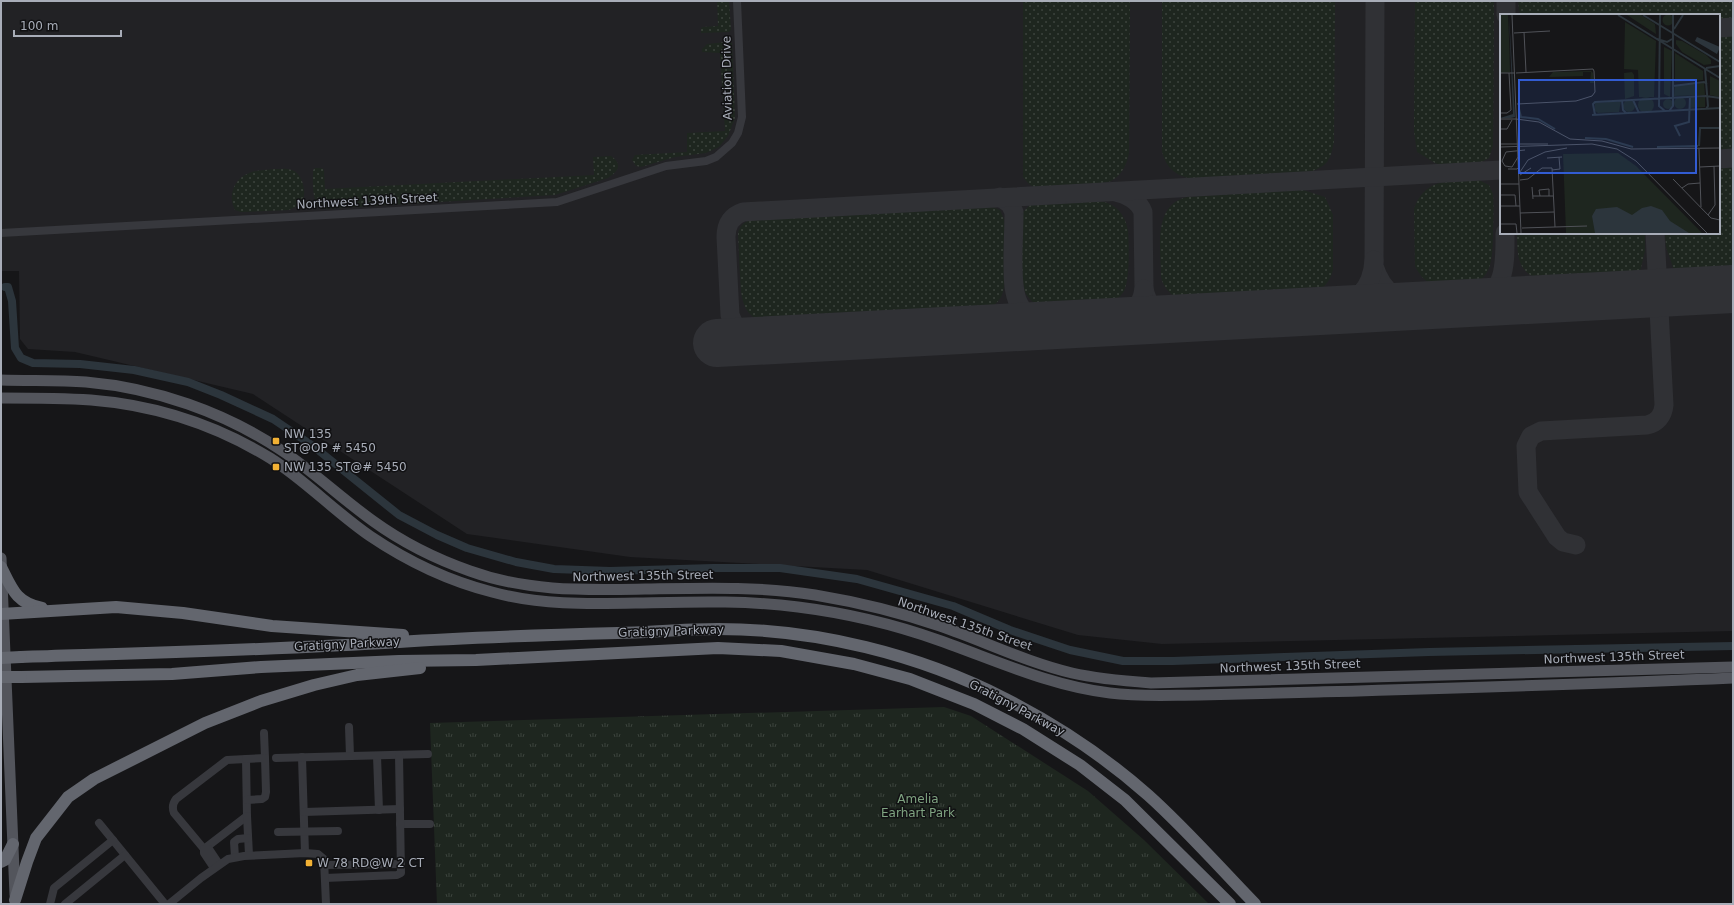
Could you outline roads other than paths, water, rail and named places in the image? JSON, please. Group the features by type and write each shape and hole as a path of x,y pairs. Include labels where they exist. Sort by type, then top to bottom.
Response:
{"highway":[{"path":"1,568 19,599 32,606 51,610"},
{"path":"2,614 116,607 183,613 280,627 446,638"},
{"name":"Gratigny Parkway","path":"1,658 306,646 446,638 719,629 782,633 839,641 904,657 959,678 1004,698 1062,730 1107,761 1149,796 1255,904"},
{"name":"Gratigny Parkway","path":"1,677 21,681 172,674 261,667 399,661 476,660 704,649 781,651 854,664 910,679 974,704 1023,729 1080,765 1125,800 1230,904"},
{"path":"15,902 36,838 68,797 94,779 205,724 261,700 357,675 392,670 434,667 476,660"},
{"path":"1,685 21,681"},
{"path":"1,862 5,860 13,844"}],"main road":[{"name":"Northwest 135th Street","path":"1,380 87,382 134,389 200,408 256,435 281,450 374,522 405,542 437,558 469,571 498,580 526,585 568,590 720,587 751,588 816,595 902,614 1070,673 1096,678 1150,683 1733,667"},
{"name":"Northwest 135th Street","path":"1,398 89,400 132,405 171,414 201,424 250,447 274,461 369,535 400,554 431,570 464,584 493,593 523,599 574,604 750,602 815,609 897,626 1052,681 1065,685 1115,694 1149,696 1322,692 1733,678"},
{"path":"1,558 2,614 15,902"},
{"path":"1322,678 1322,692"}],"street":[{"name":"Aviation Drive","path":"725,150 735,138 742,117 737,1"},
{"name":"Northwest 139th Street","path":"1,232 557,202 666,166 706,161 716,157 725,150"},
{"path":"349,727 350,756"},
{"path":"247,800 262,799 265,797 264,733"},
{"path":"276,758 428,754"},
{"path":"325,878 397,875 401,872 399,755"},
{"path":"377,756 379,810"},
{"path":"302,757 305,853"},
{"path":"218,865 204,853 204,849 174,813 174,803 176,799 227,760 265,758"},
{"path":"246,759 249,855"},
{"path":"304,812 400,809"},
{"path":"204,849 247,816"},
{"path":"99,823 164,904"},
{"path":"400,824 430,824"},
{"path":"278,832 338,831"},
{"path":"234,857 234,842 248,838"},
{"path":"50,904 54,888 113,840"},
{"path":"169,904 218,865 234,857 305,853 313,853 322,857 325,865 326,904"},
{"path":"66,904 125,855"},
{"path":"325,865 401,864"},
{"path":"344,865 344,878"}],"waterway":[{"path":"5,287 8,287 12,301 15,348 21,358 33,363 80,364 134,370 188,382 221,395 273,419 313,446 399,515 437,535 467,548 516,562 554,569 610,571 780,568 857,579 953,606 1010,630 1070,650 1123,661 1173,661 1429,652 1733,646"}],"place":[{"name":"NW 135 ST@OP # 5450","path":"276,441"},
{"name":"NW 135 ST@# 5450","path":"276,467"},
{"name":"W 78 RD@W 2 CT","path":"309,863"}],"park label":[{"name":"Amelia Earhart Park","path":"918,806"}]}
